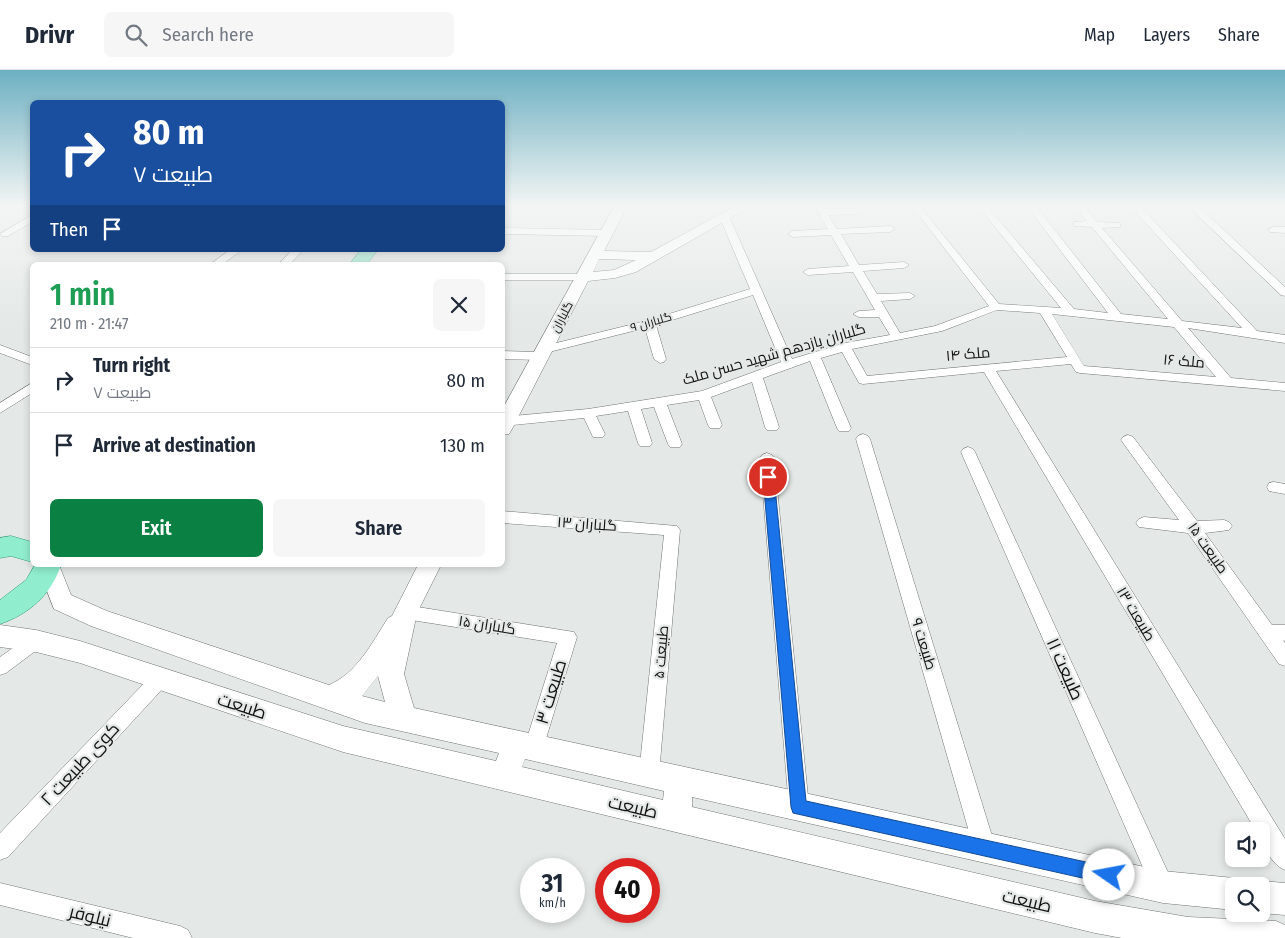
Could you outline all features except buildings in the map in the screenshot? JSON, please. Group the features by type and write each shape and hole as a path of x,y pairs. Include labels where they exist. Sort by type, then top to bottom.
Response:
{"main road":[{"path":"360,262 368,252"},
{"path":"376,262 384,252"},
{"path":"0,613 23,600 41,584 34,567"}],"street":[{"name":"گلباران","path":"505,422 599,246"},
{"path":"505,277 583,277 615,274 638,265 672,246"},
{"path":"737,246 788,364"},
{"path":"843,246 897,337"},
{"path":"947,246 996,307"},
{"path":"1015,246 1070,312"},
{"path":"1062,246 1117,317"},
{"path":"1112,246 1227,382"},
{"path":"1172,246 1254,334"},
{"path":"1235,246 1285,292"},
{"path":"218,262 233,252"},
{"path":"287,262 296,252"},
{"path":"594,256 654,256"},
{"path":"808,272 904,265"},
{"name":"۹ گلباران","path":"505,355 543,353 756,291"},
{"path":"874,298 910,296"},
{"name":"گلباران یازدهم شهید حسن ملک","path":"505,424 588,413 704,394 814,356 845,347 938,329 996,307 1117,317 1285,339"},
{"path":"1044,311 1078,364"},
{"path":"859,314 882,312"},
{"path":"650,323 660,359"},
{"name":"ملک ۱۴","path":"845,347 863,380 988,369 1078,364"},
{"path":"0,349 30,360"},
{"path":"814,356 844,428"},
{"name":"ملک ۱۶","path":"1078,364 1227,382 1285,386"},
{"name":"طبیعت ۱۳","path":"988,369 1285,860"},
{"path":"756,376 772,427"},
{"path":"0,409 30,391"},
{"path":"704,394 715,425"},
{"path":"659,402 675,444"},
{"path":"633,406 645,443"},
{"path":"588,413 598,434"},
{"name":"طبیعت ۹","path":"863,439 985,849"},
{"name":"طبیعت ۱۵","path":"1128,440 1193,527 1285,658"},
{"name":"طبیعت ۱۱","path":"968,452 1162,887"},
{"path":"767,458 799,807"},
{"name":"۱۳ گلباران","path":"505,517 672,530"},
{"path":"1144,523 1193,527 1224,526"},
{"name":"۵ طبیعت","path":"649,774 672,530"},
{"path":"38,567 62,602 100,619 364,710 1162,887 1225,893"},
{"path":"330,698 352,688 372,665 405,612 429,567"},
{"path":"404,718 391,674 405,612"},
{"name":"گلباران ۱۵","path":"405,612 568,637"},
{"path":"1267,632 1285,633"},
{"name":"طبیعت","path":"0,636 36,641 80,652 344,739 1095,917 1168,933 1276,938"},
{"name":"طبیعت ۳","path":"525,746 568,637"},
{"path":"0,667 36,641"},
{"name":"۲ کوی طبیعت","path":"0,849 160,679"},
{"path":"504,777 525,746"},
{"path":"676,817 679,780"},
{"name":"نیلوفر","path":"0,894 180,938"},
{"path":"1270,898 1285,899"}],"route":[{"path":"768,477 799,807 1109,875"}]}
